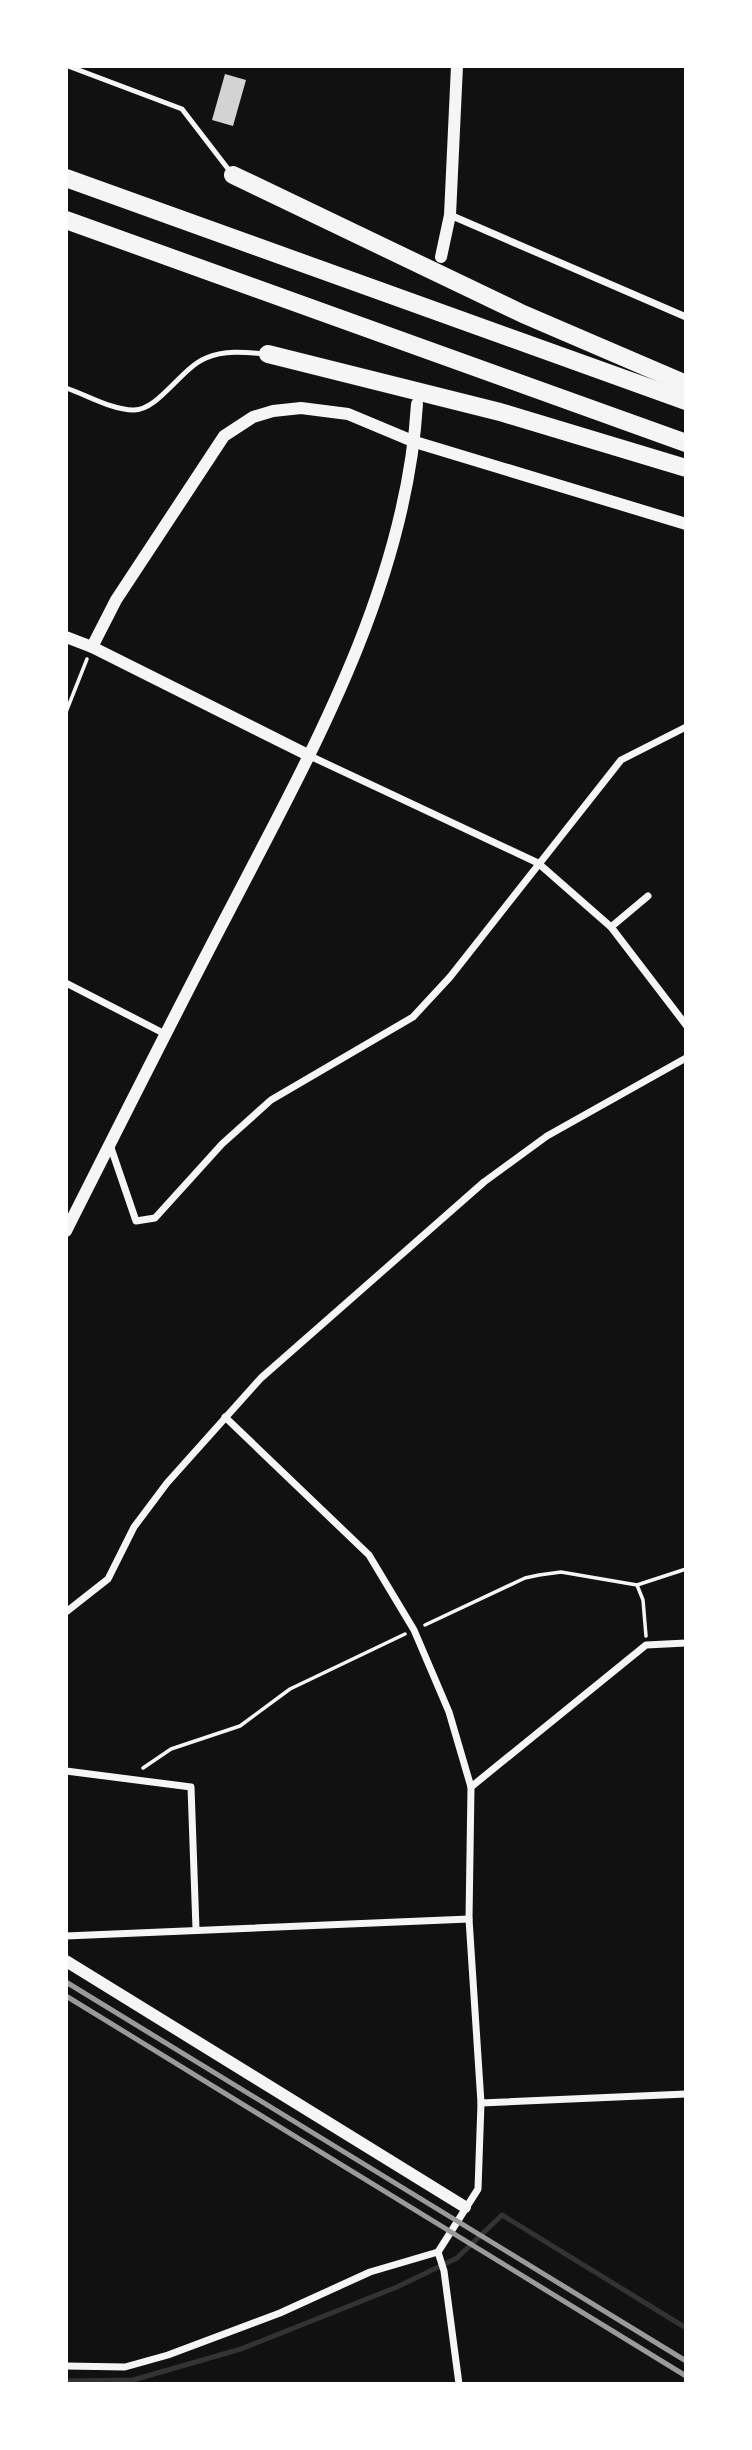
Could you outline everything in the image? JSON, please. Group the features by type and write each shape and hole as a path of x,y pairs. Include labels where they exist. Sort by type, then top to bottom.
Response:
{"highway":[{"path":"233,175 523,314 685,384"},
{"path":"66,178 685,401"},
{"path":"66,220 685,443"},
{"path":"268,354 500,412 685,468"}],"street":[{"path":"441,257 450,215 457,66"},
{"path":"450,215 685,317"},
{"path":"66,1231 310,755 373,609 415,442 417,404"},
{"path":"92,647 116,600 224,436 238,425 273,411 328,410 348,414 415,442 685,524"},
{"path":"66,637 92,647 310,755 538,863 611,928 685,1025"},
{"path":"110,1144 136,1221 155,1218 222,1144 271,1100 413,1017 450,977 621,760 685,727"},
{"path":"611,928 648,896"},
{"path":"66,983 165,1034"},
{"path":"66,1612 108,1579 134,1527 167,1483 261,1378 484,1182 547,1136 685,1058"},
{"path":"225,1417 369,1555 414,1630 449,1712 471,1787 469,1919 481,2103 478,2189 465,2207 440,2255 459,2384"},
{"path":"471,1787 646,1645 685,1643"},
{"path":"66,1771 191,1787 196,1929"},
{"path":"66,1936 469,1919"},
{"path":"66,1961 465,2207"},
{"path":"481,2103 685,2094"},
{"path":"66,2366 125,2367 169,2355 280,2314 370,2272 440,2255"}],"lane":[{"path":"68,66 182,109 233,175"},
{"path":"66,388 125,409 142,410 150,407 178,377 205,358 230,352 268,354"}],"path":[{"path":"66,712 92,647"},
{"path":"126,1778 171,1749 240,1726 290,1689 525,1578 561,1572 638,1585 685,1569"},
{"path":"638,1585 643,1600 646,1645"}],"building":[{"path":"225,74 246,80 233,126 212,120"}],"waterway":[{"path":"66,2381 133,2380 241,2349 397,2287 457,2258 502,2215 686,2328"}],"railway":[{"path":"66,1982 686,2361"},
{"path":"66,1996 686,2376"}]}
